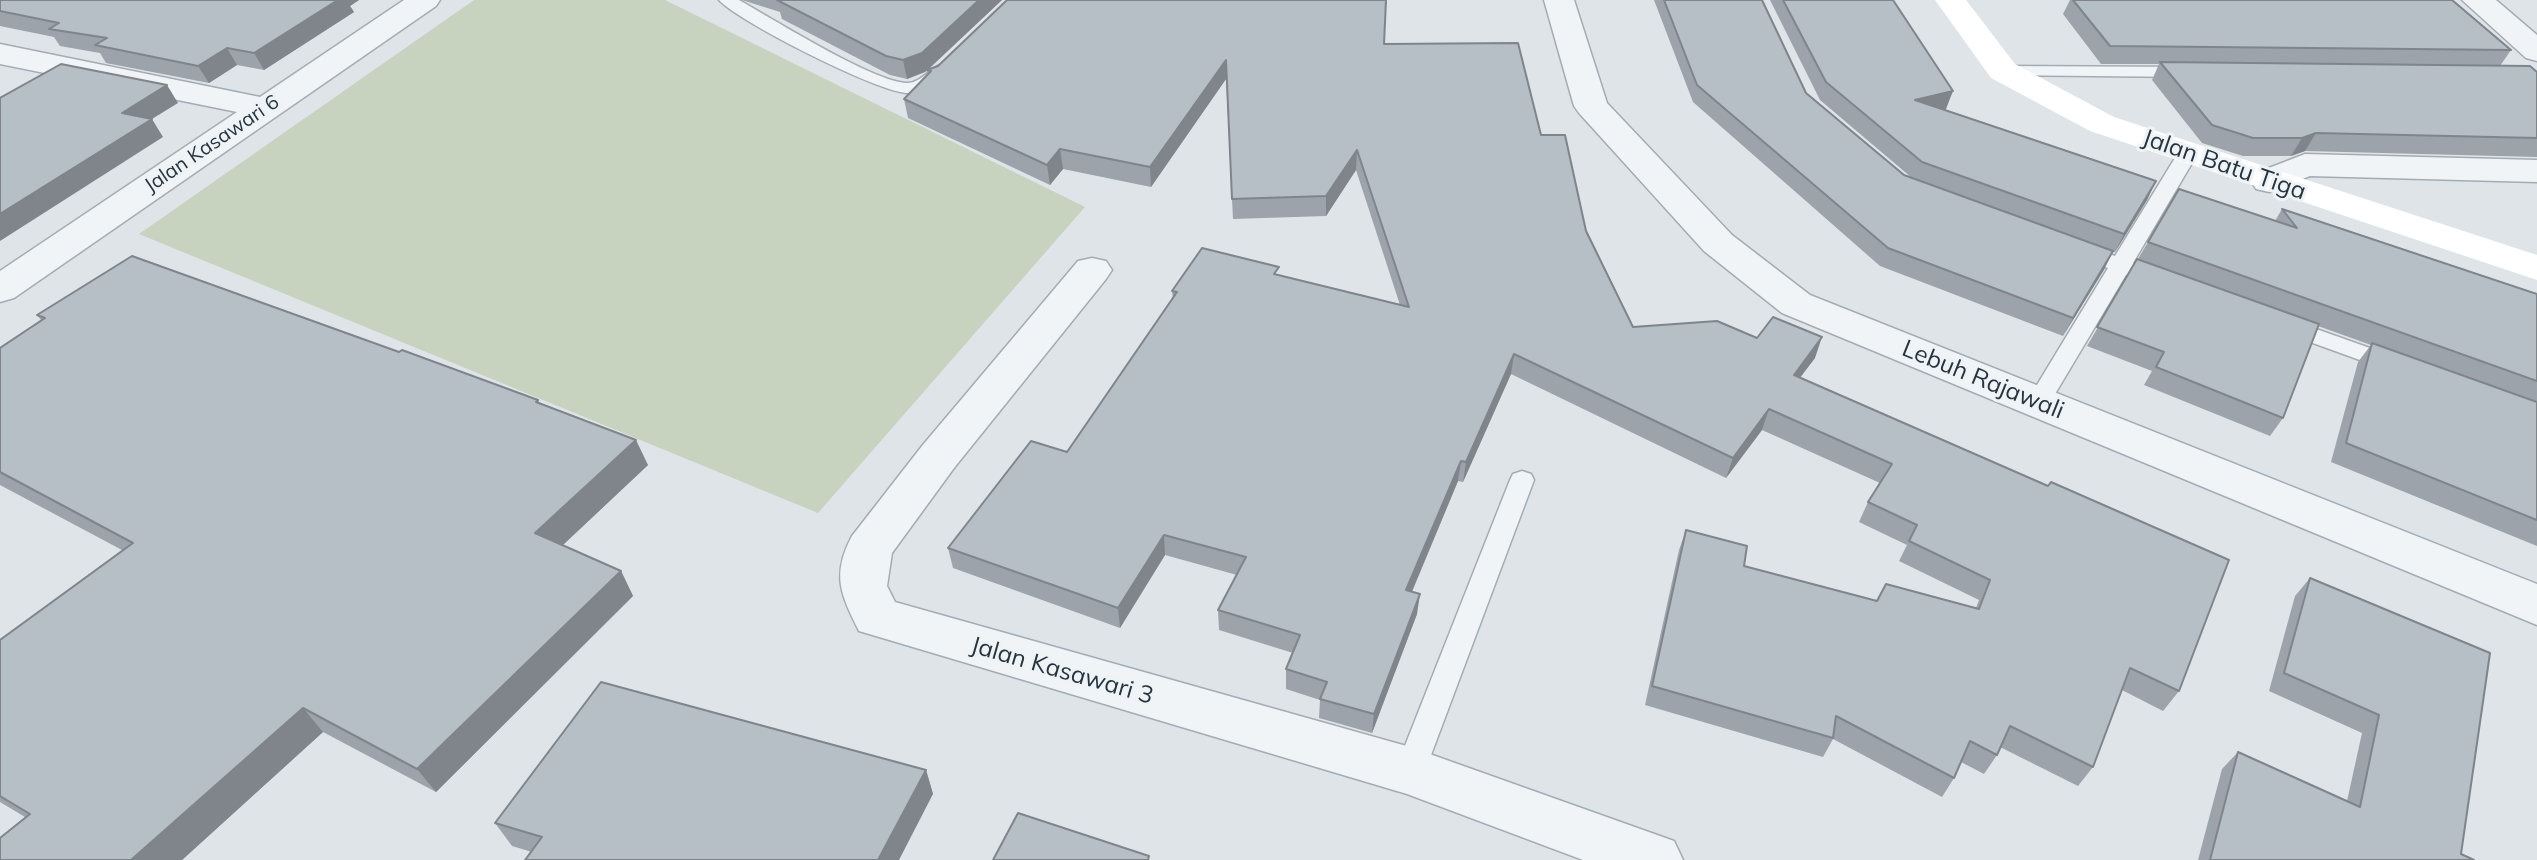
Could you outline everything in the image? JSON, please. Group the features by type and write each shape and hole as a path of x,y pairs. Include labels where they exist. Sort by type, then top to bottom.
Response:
{"street":[{"name":"Jalan Kasawari 6","path":"0,289 425,0"},
{"name":"Lebuh Rajawali","path":"1559,0 1591,106 1718,243 1796,304 2537,605"},
{"name":"Jalan Batu Tiga","path":"1950,0 2003,71 2102,124 2537,268"},
{"path":"2477,0 2537,51"},
{"path":"0,54 265,108"},
{"path":"2269,181 2305,165 2537,171"},
{"name":"Jalan Kasawari 3","path":"1092,270 938,457 869,549 863,586 877,617 1410,771 1654,860"}],"lane":[{"path":"727,0 876,80 908,88 933,79 954,60"},
{"path":"2003,71 2207,73"},
{"path":"2038,403 2188,153"},
{"path":"2061,244 2180,287"},
{"path":"2269,319 2418,373"},
{"path":"1410,771 1522,480"}],"green space":[{"path":"474,0 665,0 1085,207 818,513 139,234"}],"building":[{"path":"0,0 338,0 254,53 227,48 198,66 95,45 107,38 49,29 59,23 0,11"},
{"path":"777,0 979,0 922,53 903,60 886,56"},
{"path":"1007,0 1386,0 1384,44 1518,43 1541,135 1565,135 1586,231 1633,327 1717,321 1757,338 1773,317 1822,337 1794,375 2048,486 2051,482 2229,560 2179,691 2130,668 2093,767 2010,726 1997,755 1970,741 1954,778 1836,716 1833,738 1652,686 1686,530 1747,546 1744,566 1877,601 1886,584 1979,609 1990,580 1909,541 1917,525 1868,502 1892,464 1769,409 1733,458 1514,354 1466,462 1461,461 1406,590 1420,594 1374,714 1320,699 1327,682 1286,669 1300,635 1218,610 1246,557 1164,535 1118,608 948,548 1031,441 1067,452 1177,292 1172,291 1202,248 1279,267 1274,274 1409,307 1357,150 1326,196 1232,199 1226,60 1150,167 1060,149 1047,165 904,99 931,71 927,70 938,66"},
{"path":"1664,0 1762,0 1806,93 1904,175 2113,251 2073,318 1888,248 1697,85"},
{"path":"1783,0 1893,0 1953,91 1915,100 2156,181 2124,234 1922,162 1826,82"},
{"path":"2073,0 2452,0 2511,50 2110,46"},
{"path":"2160,62 2530,66 2537,72 2537,138 2316,133 2302,138 2253,138 2212,125"},
{"path":"61,64 167,85 122,113 152,119 0,214 0,98"},
{"path":"2179,189 2297,228 2282,209 2537,294 2537,381 2148,242"},
{"path":"132,256 399,352 402,350 636,440 535,533 621,571 417,769 303,708 131,860 0,860 0,838 30,814 0,796 0,640 133,543 0,472 0,348 45,318 37,315"},
{"path":"2137,259 2319,324 2283,418 2156,367 2164,352 2097,327"},
{"path":"2372,343 2537,402 2537,520 2346,443"},
{"path":"2310,578 2490,653 2461,854 2474,860 2210,860 2238,752 2360,807 2379,715 2284,673"},
{"path":"601,682 926,770 878,860 525,860 542,837 495,823"},
{"path":"1018,813 1149,856 1148,860 993,860"}]}
